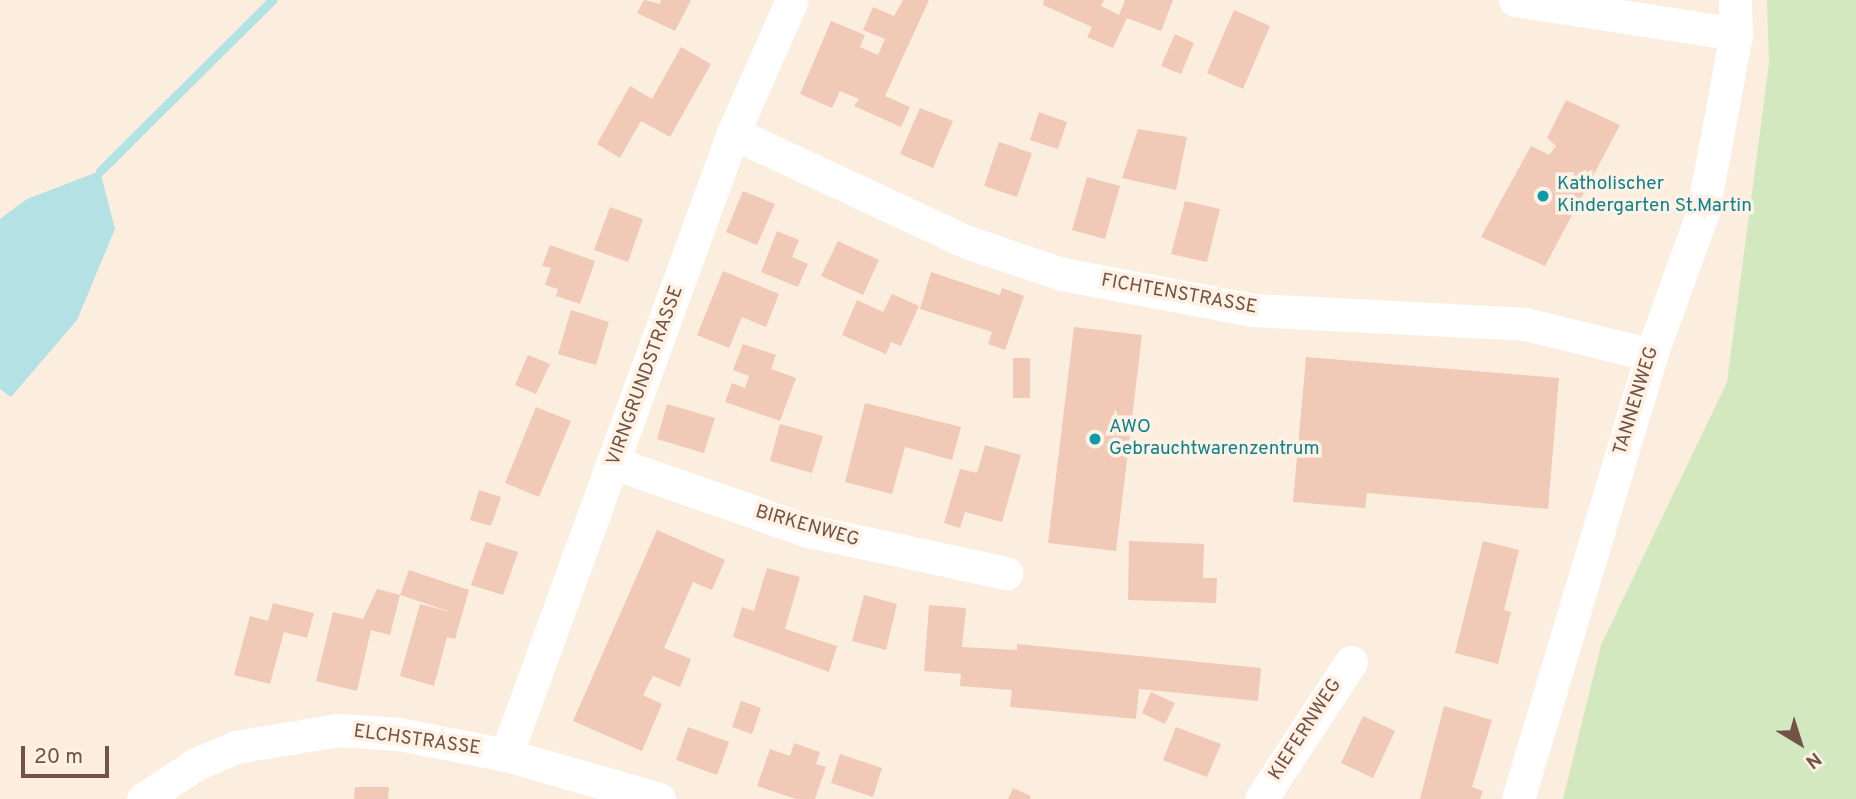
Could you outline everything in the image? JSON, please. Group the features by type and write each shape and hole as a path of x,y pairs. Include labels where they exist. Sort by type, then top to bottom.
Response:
{"street":[{"name":"VIRNGRUNDSTRASSE","path":"506,755 733,134 792,0"},
{"path":"1515,0 1736,34"},
{"name":"TANNENWEG","path":"1518,799 1651,355 1703,211 1736,34 1735,0"},
{"name":"FICHTENSTRASSE","path":"733,134 967,242 1062,274 1252,310 1525,324 1651,355"},
{"name":"BIRKENWEG","path":"614,463 805,530 1006,573"},
{"name":"KIEFERNWEG","path":"1261,799 1351,662"},
{"name":"ELCHSTRASSE","path":"143,799 196,764 236,747 279,736 339,730 399,734 506,755 659,799"}],"green space":[{"path":"1767,0 1856,0 1856,799 1563,799 1601,645 1727,382 1769,63"}],"water":[{"path":"100,171 115,229 77,320 11,397 0,389 0,219 27,199"}],"building":[{"path":"644,0 660,4 661,0 691,0 675,31 637,13"},
{"path":"903,0 929,0 885,96 910,107 901,127 854,106 859,99 840,91 832,108 800,94 831,21 865,35 860,47 878,55 885,39 863,30 873,7 894,16"},
{"path":"1044,0 1104,0 1101,6 1119,15 1125,0 1173,0 1161,31 1127,18 1113,48 1087,37 1092,27 1043,5"},
{"path":"1234,10 1270,26 1243,89 1207,73"},
{"path":"1175,34 1194,43 1181,74 1161,66"},
{"path":"681,47 711,64 670,137 641,121 620,158 597,144 630,86 652,99"},
{"name":"Katholischer Kindergarten St.Martin","path":"1566,100 1620,125 1545,266 1481,237 1531,146 1549,155 1556,146 1547,138"},
{"path":"920,108 953,121 933,168 900,154"},
{"path":"1039,112 1067,122 1058,149 1030,140"},
{"path":"1138,129 1187,137 1176,190 1122,178"},
{"path":"999,142 1032,153 1017,197 984,186"},
{"path":"1087,177 1120,186 1105,239 1072,230"},
{"path":"743,191 775,204 757,245 726,232"},
{"path":"1185,201 1220,209 1207,262 1171,254"},
{"path":"610,207 643,219 628,262 594,250"},
{"path":"777,231 799,240 792,257 808,264 798,287 761,272"},
{"path":"838,241 879,260 863,295 821,276"},
{"path":"550,245 595,261 580,304 556,296 558,289 545,285 551,268 542,266"},
{"path":"723,271 779,294 766,327 742,317 729,348 697,335"},
{"path":"931,272 1000,295 1002,288 1024,296 1005,350 988,344 992,332 920,309"},
{"path":"892,294 919,306 901,346 891,342 886,354 842,335 857,300 883,312"},
{"path":"571,310 609,322 596,365 558,354"},
{"name":"AWO Gebrauchtwarenzentrum","path":"1074,327 1142,335 1116,551 1048,543"},
{"path":"743,344 776,355 771,369 796,378 780,421 725,402 732,383 745,388 749,376 733,370"},
{"path":"528,355 550,364 536,394 515,385"},
{"path":"1306,357 1559,378 1548,509 1367,493 1365,508 1293,502"},
{"path":"1013,358 1030,358 1030,398 1013,398"},
{"path":"865,403 961,427 952,460 905,447 892,494 845,482"},
{"path":"667,404 715,418 704,453 657,439"},
{"path":"536,407 571,421 539,497 505,483"},
{"path":"780,424 823,436 812,473 770,461"},
{"path":"985,445 1021,455 1002,522 965,512 960,528 944,523 960,469 977,473"},
{"path":"479,490 501,497 491,526 470,520"},
{"path":"657,530 725,560 712,590 693,582 664,648 691,659 680,687 653,676 643,695 662,704 642,751 573,721"},
{"path":"1129,541 1204,544 1203,578 1217,578 1216,603 1128,600"},
{"path":"1483,541 1519,550 1504,610 1511,612 1498,664 1455,653"},
{"path":"486,542 518,552 503,595 471,585"},
{"path":"767,568 800,577 785,629 837,646 829,672 733,637 742,607 754,611"},
{"path":"409,570 469,590 455,639 447,637 434,686 400,676 420,604 454,613 400,595"},
{"path":"377,589 400,595 390,635 371,630 357,691 316,681 333,612 363,619"},
{"path":"864,595 897,604 886,650 852,641"},
{"path":"273,603 314,613 307,638 284,632 270,684 234,675 250,616 268,621"},
{"path":"929,605 966,608 962,647 1017,650 1017,644 1261,668 1258,701 1139,689 1136,719 1010,707 1012,690 960,686 961,674 924,671"},
{"path":"1151,692 1175,703 1165,724 1142,713"},
{"path":"741,701 761,708 752,734 732,727"},
{"path":"1444,706 1492,720 1472,787 1483,791 1480,799 1420,799"},
{"path":"1363,716 1395,731 1373,778 1341,763"},
{"path":"688,727 729,742 717,775 676,760"},
{"path":"1176,727 1221,744 1207,777 1163,760"},
{"path":"794,743 820,752 816,764 826,767 815,799 796,799 757,786 770,749 790,756"},
{"path":"840,754 882,768 873,797 831,783"},
{"path":"355,787 389,787 388,799 354,799"},
{"path":"1013,788 1031,796 1030,799 1008,799"}],"waterway":[{"path":"100,171 272,0"}],"place":[{"name":"Katholischer Kindergarten St.Martin","path":"1543,196"},
{"name":"AWO Gebrauchtwarenzentrum","path":"1095,439"}]}
